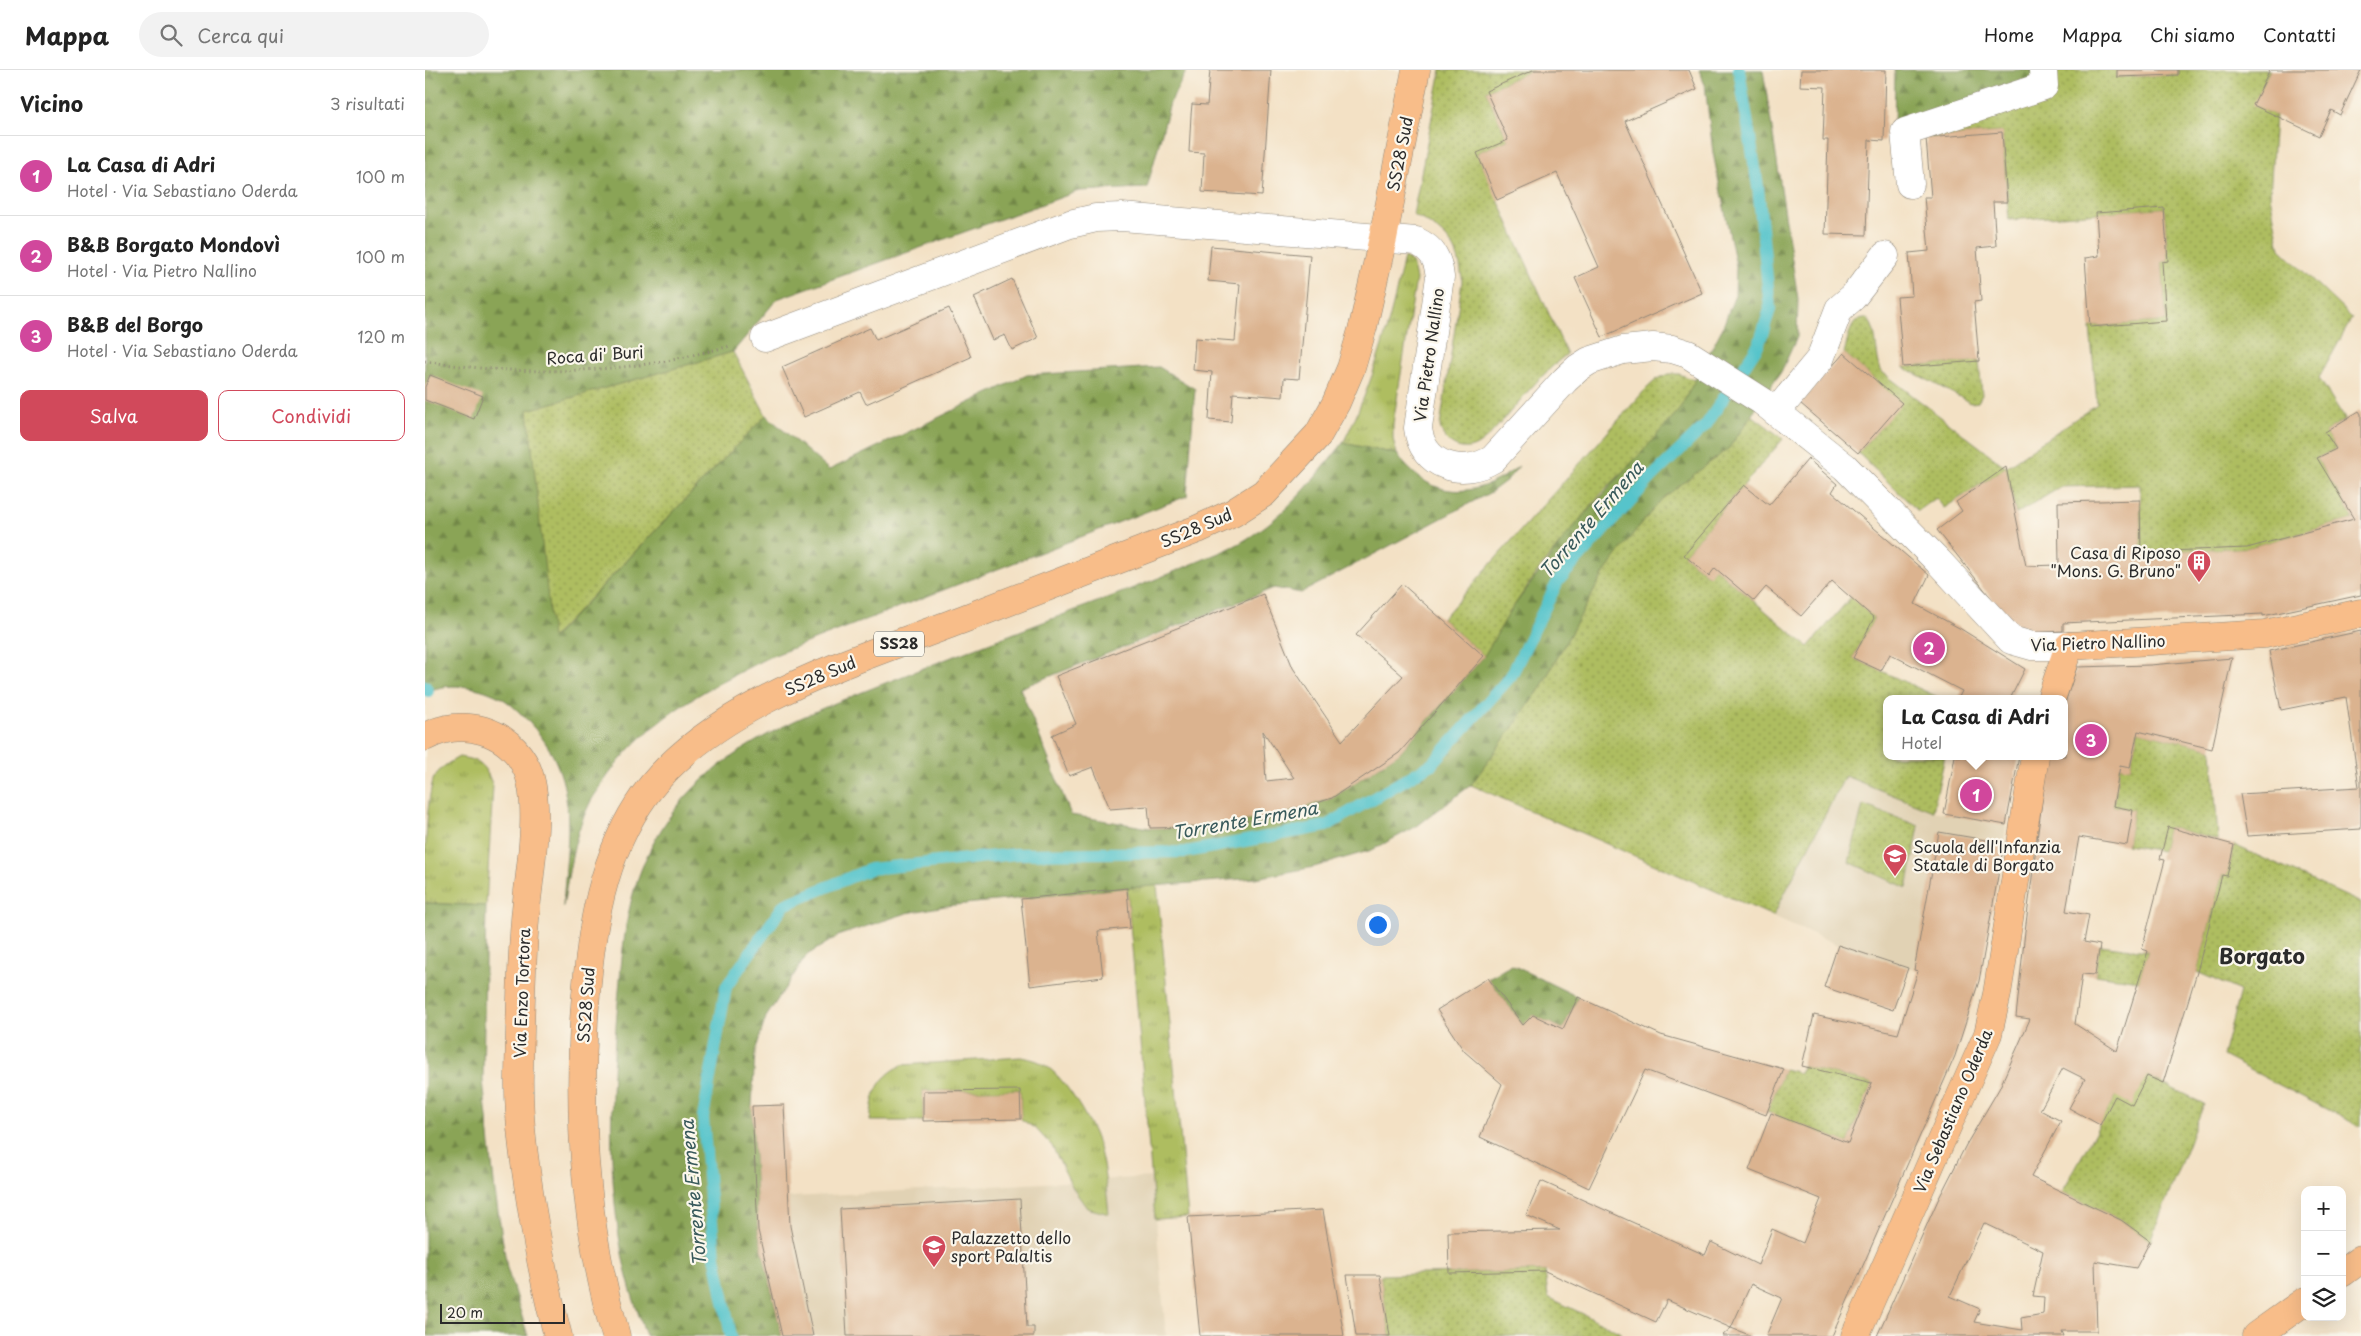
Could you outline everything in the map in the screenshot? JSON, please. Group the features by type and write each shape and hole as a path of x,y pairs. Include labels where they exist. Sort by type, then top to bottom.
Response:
{"main road":[{"name":"SS28 Sud","path":"616,1336 586,1189 582,1117 583,1034 587,973 603,884 617,842 638,804 655,781 697,743 764,700 873,654 1198,529 1233,513 1264,493 1318,435 1336,403 1354,360 1383,238 1416,70"},
{"name":"Via Pietro Nallino","path":"2069,646 2265,634 2361,613"},
{"path":"2052,695 2069,646"},
{"name":"Via Enzo Tortora","path":"425,737 437,730 462,727 489,731 511,747 527,770 534,802 525,922 519,1076 521,1125 539,1252 558,1336"},
{"name":"Via Sebastiano Oderda","path":"1855,1336 1988,1034 1997,994 2034,760"},
{"path":"2346,1270 2361,1259"},
{"path":"2257,1336 2301,1304"}],"street":[{"path":"1910,184 1905,132 2043,78"},
{"path":"765,338 1070,224 1096,218 1146,218 1383,238"},
{"name":"Via Pietro Nallino","path":"1383,238 1416,241 1426,246 1438,264 1440,288 1418,428 1419,440 1427,453 1439,462 1452,467 1467,468 1482,466 1493,459 1565,380 1589,361 1623,350 1653,347 1672,349 1701,361 1769,407 1845,467 1938,561 2011,640 2032,646 2069,646"},
{"path":"1769,407 1819,359 1839,309 1853,297 1885,256"}],"path":[{"name":"Roca di' Buri","path":"425,361 549,372 662,362 765,338"}],"shaded area":[{"name":"Scuola dell'Infanzia Statale di Borgato","path":"1845,776 1933,811 2006,825 2004,843 1918,971 1838,945 1773,916"},
{"path":"1152,1177 1166,1336 782,1336 758,1230 757,1199"}],"green space":[{"path":"425,70 1187,70 1170,103 1147,188 1079,191 777,299 733,352 528,410 553,638 766,415 829,470 1027,375 1159,367 1195,389 1187,496 767,658 697,696 656,725 636,742 618,762 591,801 575,843 563,907 568,831 567,808 564,785 545,741 518,711 505,700 495,695 473,688 456,686 439,688 425,693"},
{"path":"1441,70 1533,70 1486,91 1508,140 1477,153 1567,354 1551,367 1495,430 1477,445 1465,448 1449,442 1440,426 1462,282 1461,269 1454,248 1449,240 1434,227 1413,215"},
{"path":"1699,70 1763,70 1798,299 1797,337 1781,372 1729,448 1662,500 1632,535 1604,573 1540,689 1471,785 1417,826 1372,850 1314,867 1256,878 1127,888 945,906 907,913 840,935 807,955 766,1017 755,1052 752,1106 758,1230 782,1336 646,1336 626,1273 615,1206 612,1104 615,1036 625,932 634,889 651,847 664,825 683,800 729,758 756,741 812,713 1151,581 1240,543 1274,520 1299,496 1343,443 1397,454 1410,469 1424,480 1439,487 1454,490 1470,490 1486,485 1519,466 1507,480 1491,492 1301,593 1274,588 1020,688 1071,815 1150,828 1205,827 1278,816 1332,798 1399,753 1484,656 1511,610 1568,533 1679,410 1722,329 1735,295 1736,266 1713,153 1705,85"},
{"path":"1895,70 2035,70 2036,79 1894,128"},
{"path":"2053,70 2117,70 2117,77 2178,75 2178,70 2270,70 2254,105 2275,115 2270,196 2280,249 2352,318 2319,378 2345,419 2325,432 2336,449 2317,458 2354,519 2247,548 2141,552 2140,485 2061,487 2016,514 2006,468 1944,508 1936,498 1918,511 1858,453 1901,403 1844,353 1851,330 1856,321 1866,318 1870,322 1875,335 1882,372 2006,467 2097,404 2090,327 2166,321 2162,262 2168,261 2164,208 2009,220 2002,132 1926,138"},
{"path":"1404,257 1412,262 1416,279 1393,424 1393,439 1397,454 1343,443 1364,397 1380,352"},
{"path":"733,352 766,415 552,638 528,410"},
{"path":"1979,361 1982,395 1978,402 1971,403 1903,367"},
{"path":"1668,374 1679,374 1695,380 1679,410 1644,450 1601,494 1542,565 1511,610 1484,656 1442,619 1645,390 1657,379"},
{"path":"1752,415 1783,439 1684,555 1708,576 1715,568 1808,647 1851,597 1874,618 1853,658 1933,695 1883,695 1883,760 1944,760 1933,811 1845,776 1773,916 1471,785 1540,689 1604,573 1632,535 1662,499 1729,448"},
{"path":"2138,731 2212,749 2218,840 2168,827 2162,851 2127,845 2133,810 2113,806 2120,766 2130,768"},
{"path":"459,757 472,760 481,765 493,786 486,906 425,903 427,823 433,780 441,769"},
{"path":"1863,805 1919,826 1907,888 1849,862"},
{"path":"2234,845 2361,903 2361,1127 2223,1056 2240,991 2197,972 2222,875 2227,875"},
{"path":"1157,885 1188,1217 1155,1219 1127,888"},
{"path":"425,903 486,906 483,1080 495,1192 507,1268 528,1336 428,1336 425,1295"},
{"path":"2100,945 2148,951 2139,981 2095,975"},
{"path":"1512,965 1578,997 1563,1029 1533,1015 1523,1025 1488,978"},
{"path":"1021,1057 1040,1062 1053,1072 1061,1079 1082,1110 1099,1147 1105,1176 1109,1214 1087,1208 1074,1190 1052,1146 1037,1130 1021,1119 1020,1090 923,1091 923,1121 870,1121 873,1102 881,1081 902,1065"},
{"path":"1802,1066 1872,1083 1848,1143 1767,1112 1784,1069 1800,1073"},
{"path":"2147,1076 2204,1104 2150,1241 2121,1220 2062,1192 2115,1096"},
{"path":"1545,1271 1548,1297 1620,1332 1620,1336 1390,1336 1380,1275"}],"building":[{"path":"1210,70 1271,70 1262,196 1202,192 1204,153 1189,152 1191,115 1192,104 1207,105"},
{"path":"1533,70 1689,70 1697,89 1625,121 1702,293 1602,337 1575,278 1599,267 1557,173 1497,200 1477,153 1508,140 1486,91"},
{"path":"1801,70 1886,70 1884,141 1869,140 1866,235 1825,234 1828,140 1823,140 1825,87 1800,86"},
{"path":"2117,70 2178,70 2178,75 2117,77"},
{"path":"2270,70 2361,70 2340,115 2331,110 2319,136 2253,105"},
{"path":"2002,132 2007,202 1993,202 1996,246 1977,248 1981,301 1974,302 1979,361 1903,367 1897,297 1912,296 1909,253 1929,251 1924,197 1931,197 1926,138"},
{"path":"2164,208 2168,261 2162,262 2166,321 2090,327 2085,258 2099,256 2096,213"},
{"path":"1211,246 1310,255 1299,379 1284,378 1283,397 1233,393 1231,422 1209,420 1212,372 1193,370 1195,338 1235,341 1240,284 1208,281"},
{"path":"1012,279 1038,338 1012,350 1005,335 993,340 974,297"},
{"path":"949,308 971,357 866,404 860,392 804,417 782,367 870,328 876,340"},
{"path":"1844,353 1902,403 1858,453 1800,403"},
{"path":"430,375 483,396 474,419 425,400 425,387"},
{"path":"2359,411 2361,414 2361,595 2263,616 2263,614 2063,623 2063,631 2028,633 2018,628 2007,618 1937,530 1962,511 1956,502 2006,467 2026,566 2059,565 2058,502 2140,500 2141,552 2247,548 2354,519 2317,458 2336,449 2325,432"},
{"path":"1808,459 1837,484 1832,492 1929,575 1915,604 1961,629 2025,669 2012,695 1960,695 1962,691 1890,654 1881,671 1853,658 1874,618 1832,581 1801,616 1766,587 1754,601 1715,568 1709,576 1684,555 1744,485 1769,505"},
{"path":"1402,584 1484,656 1399,753 1332,798 1278,816 1205,827 1150,828 1148,806 1110,809 1093,767 1069,776 1052,735 1076,724 1056,676 1263,594 1293,668 1342,741 1403,676 1356,635","holes":["1263,731 1294,778 1266,781"]},
{"path":"2361,631 2361,829 2247,836 2240,794 2359,787 2346,697 2281,710 2269,651"},
{"path":"2232,658 2212,749 2138,731 2130,768 2120,766 2113,806 2133,810 2127,845 2079,837 2066,911 2089,915 2084,942 2100,945 2095,975 2082,974 2075,1024 2117,1051 2148,951 2142,949 2165,860 2160,859 2168,827 2234,845 2227,876 2222,875 2197,972 2163,1083 2147,1076 2132,1105 2115,1096 2100,1125 2069,1108 2085,1079 2063,1068 2040,1110 2061,1121 2031,1177 2121,1220 2150,1241 2136,1268 2095,1261 2097,1331 2062,1331 2064,1336 1877,1336 1938,1200 1966,1145 1999,1089 2030,1019 2016,1017 2025,931 2047,760 2068,760 2068,695 2077,667 2150,665","holes":["1984,1223 2043,1251 2033,1296 2044,1297 2043,1314 2021,1318 2022,1330 1974,1322 1980,1309 1950,1296"]},
{"path":"1954,760 2018,760 2006,825 1944,814"},
{"path":"1939,832 2004,843 1979,981 1955,1056 1832,1336 1766,1336 1782,1298 1751,1284 1731,1328 1667,1300 1656,1322 1545,1271 1449,1273 1448,1232 1560,1230 1526,1215 1541,1181 1705,1255 1711,1242 1758,1265 1772,1229 1803,1243 1821,1199 1749,1170 1771,1113 1848,1143 1872,1083 1802,1066 1814,1015 1898,1034 1918,971 1914,970"},
{"path":"1127,888 1130,928 1098,931 1103,977 1030,986 1021,899"},
{"path":"1838,945 1908,968 1893,1010 1824,987"},
{"path":"1488,978 1523,1025 1533,1015 1563,1029 1578,997 1661,1035 1784,1069 1766,1115 1645,1070 1589,1188 1480,1137 1502,1084 1464,1051 1437,1010"},
{"path":"1020,1090 1021,1119 923,1121 923,1091"},
{"path":"784,1105 790,1226 813,1336 782,1336 758,1230 752,1106"},
{"name":"Palazzetto dello sport PalaItis","path":"1020,1199 1027,1327 1034,1327 1034,1336 847,1336 840,1209"},
{"path":"1323,1210 1344,1336 1200,1336 1188,1217"},
{"path":"1347,1275 1380,1275 1390,1336 1356,1336"},
{"path":"1731,1328 1752,1336 1722,1336"}],"waterway":[{"name":"Torrente Ermena","path":"731,1336 715,1256 703,1118 726,987 784,905 870,869 1016,854 1186,852 1326,826 1432,764 1511,676 1558,581 1652,477 1706,425 1759,344 1770,309 1758,187 1739,70"},
{"path":"425,686 428,691"}],"place":[{"name":"Casa di Riposo \"Mons. G. Bruno\"","path":"2199,583"},
{"name":"B&B Borgato Mondovì","path":"1929,648"},
{"name":"B&B del Borgo","path":"2091,740"},
{"name":"La Casa di Adri","path":"1976,795"},
{"name":"Scuola dell'Infanzia Statale di Borgato","path":"1895,877"},
{"name":"Palazzetto dello sport PalaItis","path":"934,1268"}],"district":[{"name":"Borgato","path":"2262,957"}]}
